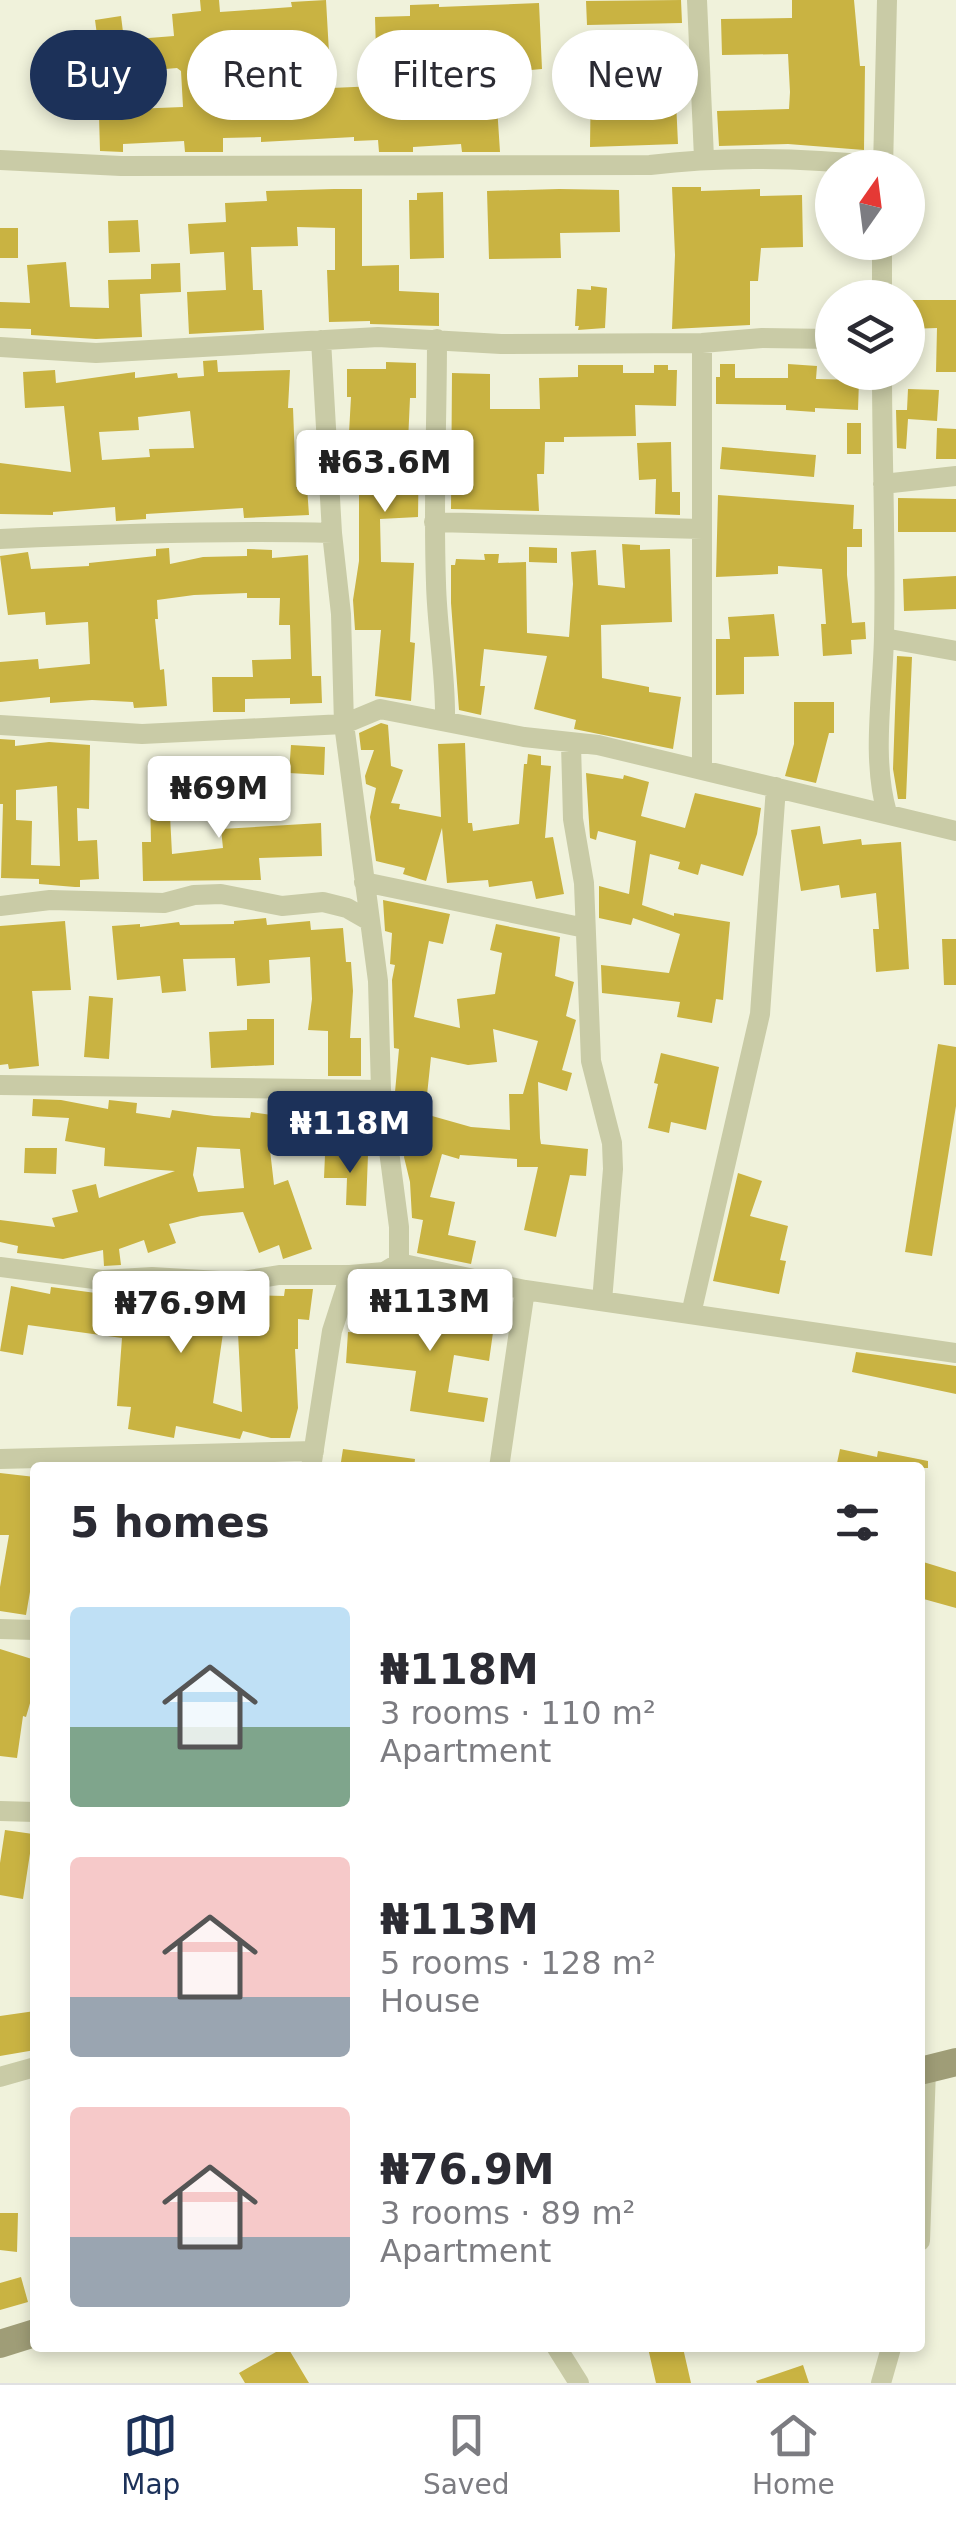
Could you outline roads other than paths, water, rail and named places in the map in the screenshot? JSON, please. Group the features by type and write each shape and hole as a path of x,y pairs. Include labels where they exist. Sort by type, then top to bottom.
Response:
{"main road":[{"path":"925,2070 956,2062"},
{"path":"0,2344 30,2335"}],"street":[{"path":"697,0 704,158"},
{"path":"883,150 886,0"},
{"path":"0,160 121,166 650,165 704,158 815,159"},
{"path":"437,338 434,522 437,627 446,680 445,720"},
{"path":"0,348 96,353 320,340 437,338 501,344 815,339"},
{"path":"320,340 341,614 344,724 378,981 381,1090 396,1192 399,1263"},
{"path":"702,343 702,770"},
{"path":"882,390 884,638 880,743 882,797 887,813"},
{"path":"883,484 956,476"},
{"path":"434,522 702,529"},
{"path":"0,540 217,530 332,533"},
{"path":"884,638 956,651"},
{"path":"0,725 142,734 344,724 380,709 571,744 598,745 956,831"},
{"path":"571,744 573,819 584,883 591,1061 612,1143 602,1301"},
{"path":"691,1314 760,1014 776,788"},
{"path":"364,882 585,928"},
{"path":"0,906 50,900 164,903 194,895 221,894 282,906 323,902 348,908 368,920"},
{"path":"0,1085 381,1090"},
{"path":"0,1268 102,1280 168,1277 237,1282 280,1275 350,1276 384,1272 399,1263 525,1290 956,1352"},
{"path":"0,1459 312,1459 332,1332 350,1276"},
{"path":"500,1462 525,1290"},
{"path":"0,1629 30,1630"},
{"path":"0,1811 30,1812"},
{"path":"0,2077 30,2068"},
{"path":"559,2352 578,2383"},
{"path":"881,2383 891,2352"}]}
